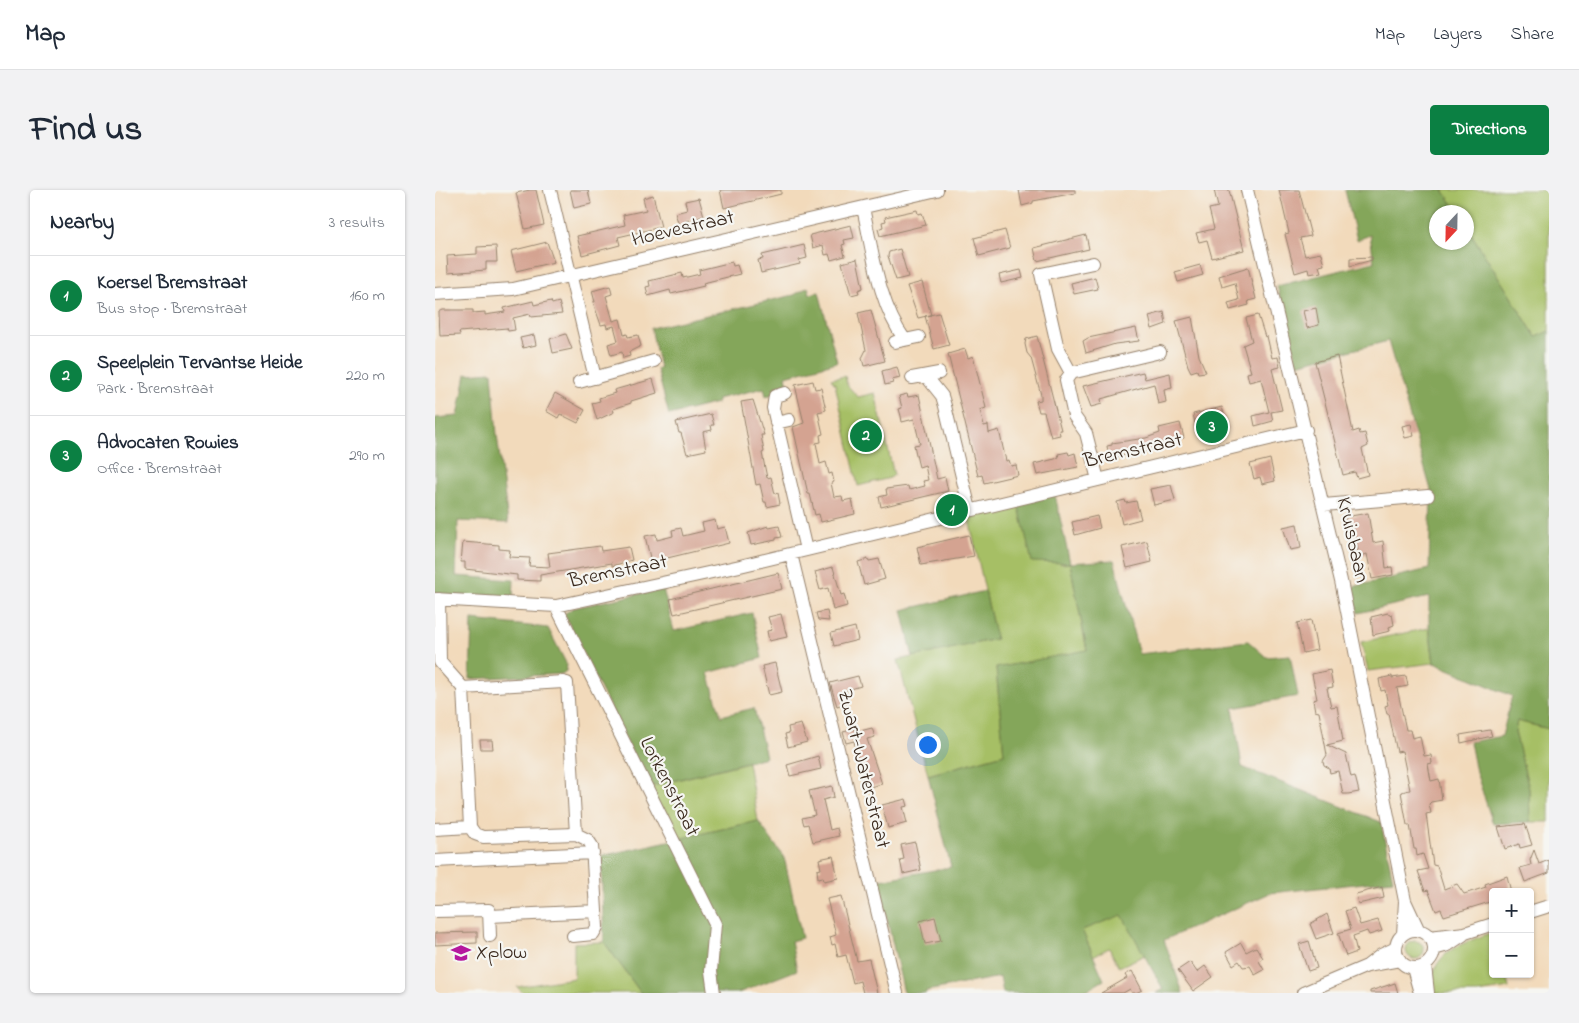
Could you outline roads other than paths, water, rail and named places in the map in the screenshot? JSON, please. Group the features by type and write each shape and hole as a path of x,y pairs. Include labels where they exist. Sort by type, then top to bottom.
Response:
{"street":[{"path":"550,190 595,378"},
{"name":"Hoevestraat","path":"435,294 513,289 937,190"},
{"name":"Kruisbaan","path":"1247,190 1324,505 1405,901 1403,934"},
{"path":"863,208 885,303 900,341 919,337"},
{"path":"1071,373 1058,349 1041,274 1093,263"},
{"path":"1098,480 1086,434 1074,416 1066,380 1071,373 1160,352"},
{"path":"579,382 654,361"},
{"path":"912,378 933,374 945,406 970,510"},
{"path":"785,394 775,396 772,402 783,421 807,550"},
{"name":"Bremstraat","path":"437,599 556,606 791,554 1306,430"},
{"path":"1324,505 1428,496"},
{"name":"Zwart-Waterstraat","path":"791,554 897,993"},
{"path":"437,599 440,662 463,688 470,827 475,834 483,837 576,834 588,840 593,853 597,927 593,934 573,936"},
{"name":"Lorkenstraat","path":"556,606 715,924 711,971 714,993"},
{"path":"463,688 567,683 569,687 576,834"},
{"path":"435,829 470,827"},
{"path":"435,860 593,853"},
{"name":"Kruisbaan","path":"1405,901 1427,939"},
{"path":"1534,911 1549,906"},
{"path":"435,911 487,909 490,916 491,936"},
{"path":"490,916 596,912"},
{"path":"1398,954 1403,934 1411,930 1427,939 1448,945 1465,933 1489,925"},
{"path":"1419,966 1431,959 1427,939"},
{"path":"1398,954 1419,966 1428,993"},
{"path":"1303,993 1398,954"},
{"path":"1419,966 1420,993"}],"place":[{"name":"Advocaten Rowies","path":"1212,427"},
{"name":"Speelplein Tervantse Heide","path":"866,436"},
{"name":"Koersel Bremstraat","path":"952,510"},
{"name":"Xplow","path":"461,953"}]}
